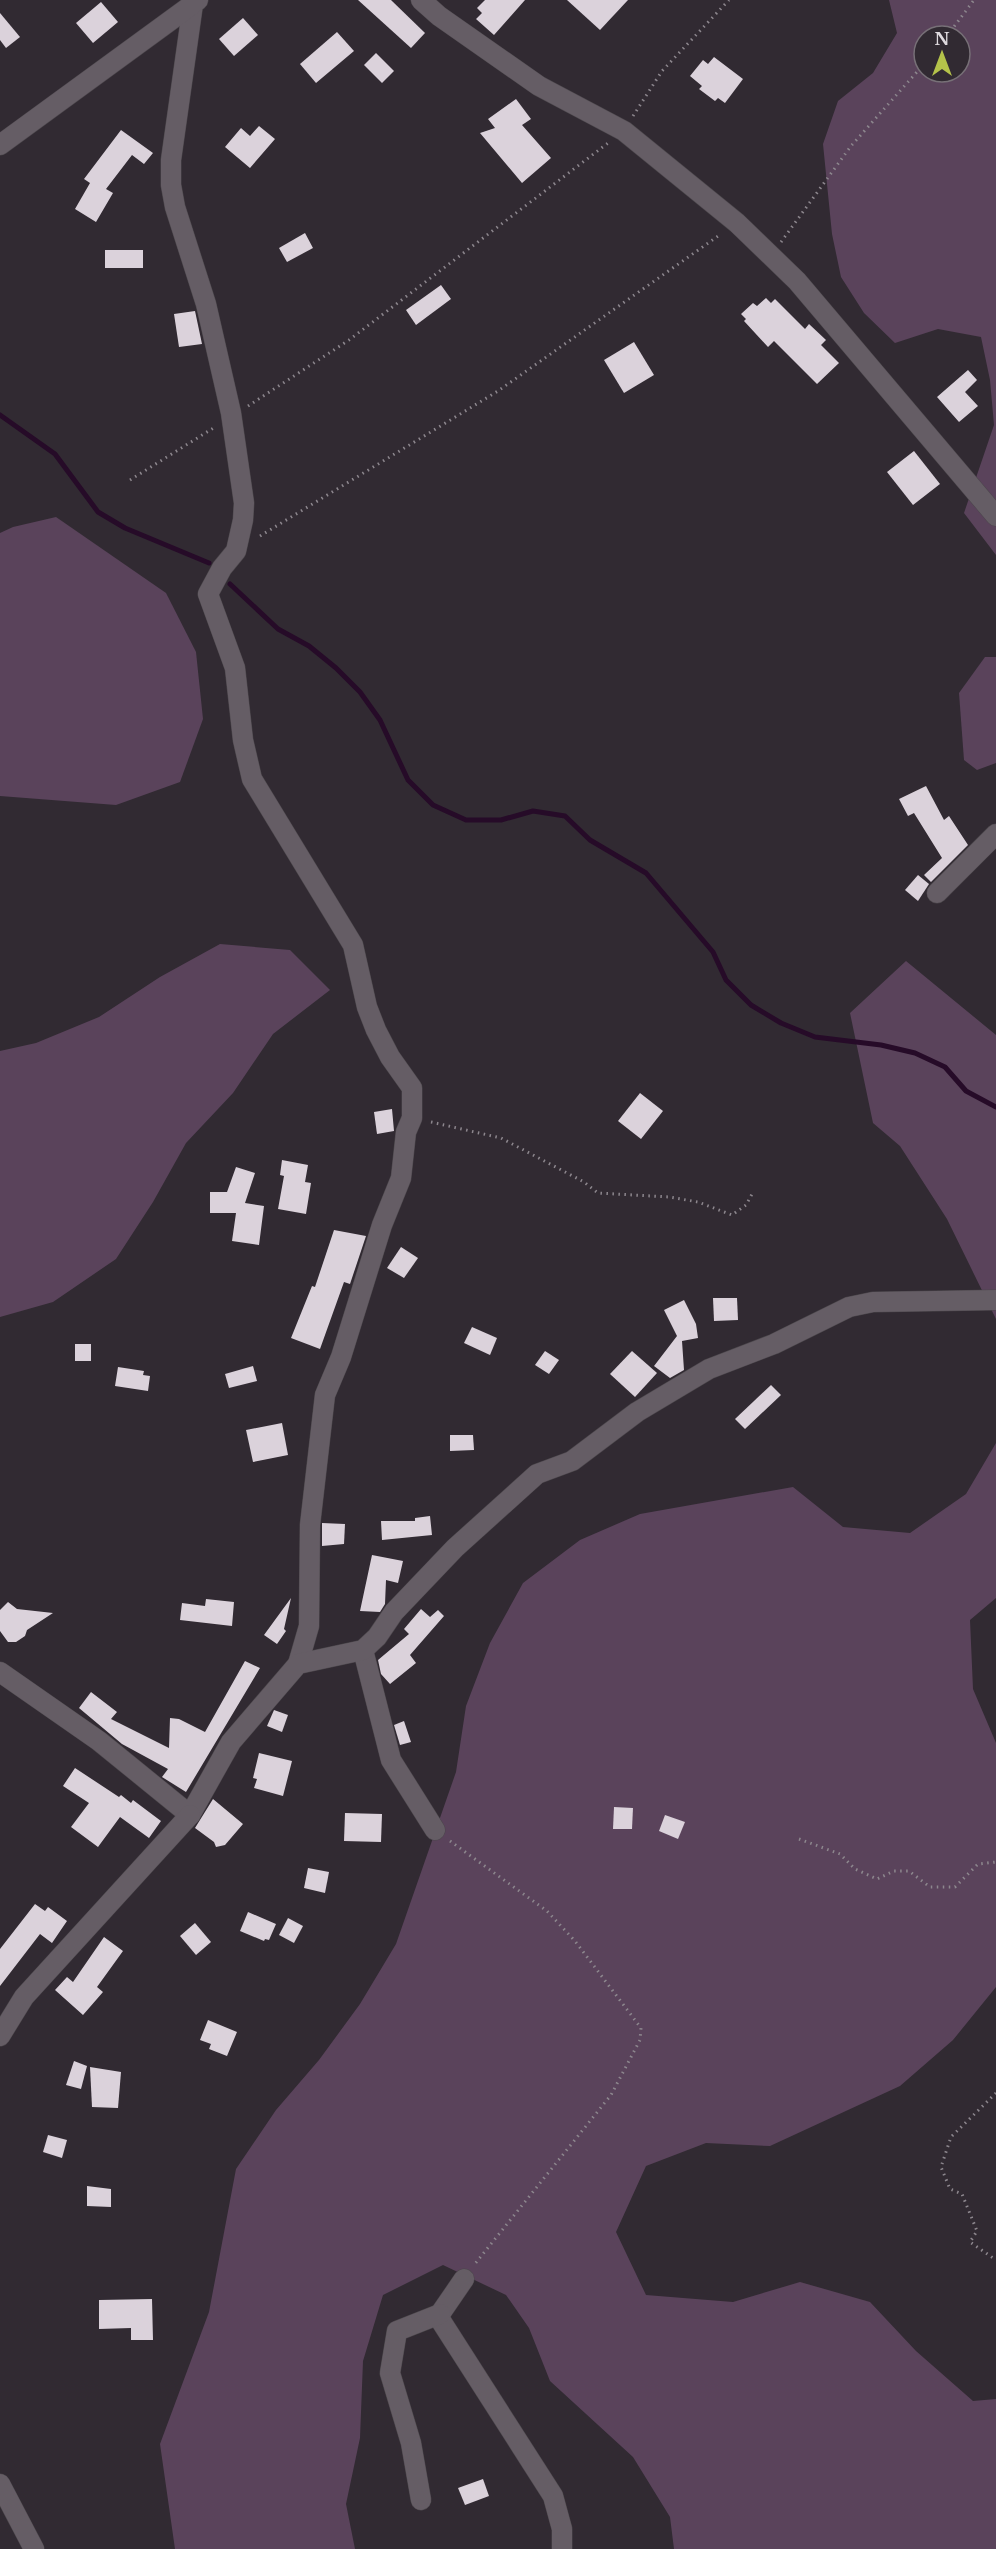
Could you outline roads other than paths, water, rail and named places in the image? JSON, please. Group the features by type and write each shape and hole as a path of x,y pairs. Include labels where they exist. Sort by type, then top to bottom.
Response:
{"street":[{"path":"421,0 439,16 538,86 624,131 737,223 797,281 996,516"},
{"path":"0,145 195,2"},
{"path":"0,2036 24,1997 190,1815 231,1742 298,1664 309,1626 310,1525 325,1395 340,1357 382,1225 401,1178 406,1132 412,1118 412,1088 390,1057 376,1030 367,1007 353,945 252,779 243,741 235,668 208,594 222,568 236,550 243,520 244,503 231,413 206,304 175,207 171,185 171,160 195,2"},
{"path":"937,893 996,834"},
{"path":"298,1664 363,1650 377,1638 394,1612 455,1548 537,1474 572,1461 637,1412 709,1369 774,1344 849,1307 873,1302 996,1300"},
{"path":"363,1650 391,1760 435,1830"},
{"path":"0,1672 99,1741 190,1815"},
{"path":"421,2500 411,2443 390,2373 397,2331 440,2314 464,2278"},
{"path":"440,2314 441,2321 553,2496 562,2529 562,2549"},
{"path":"0,2484 34,2549"}],"waterway":[{"path":"0,415 55,454 98,512 125,528 209,563"},
{"path":"230,584 278,629 309,646 360,692 380,720 408,780 433,805 466,820 501,820 533,811 565,816 590,840 646,873 713,952 726,980 751,1005 781,1023 815,1037 881,1045 915,1053 945,1067 966,1091 996,1107"}]}
